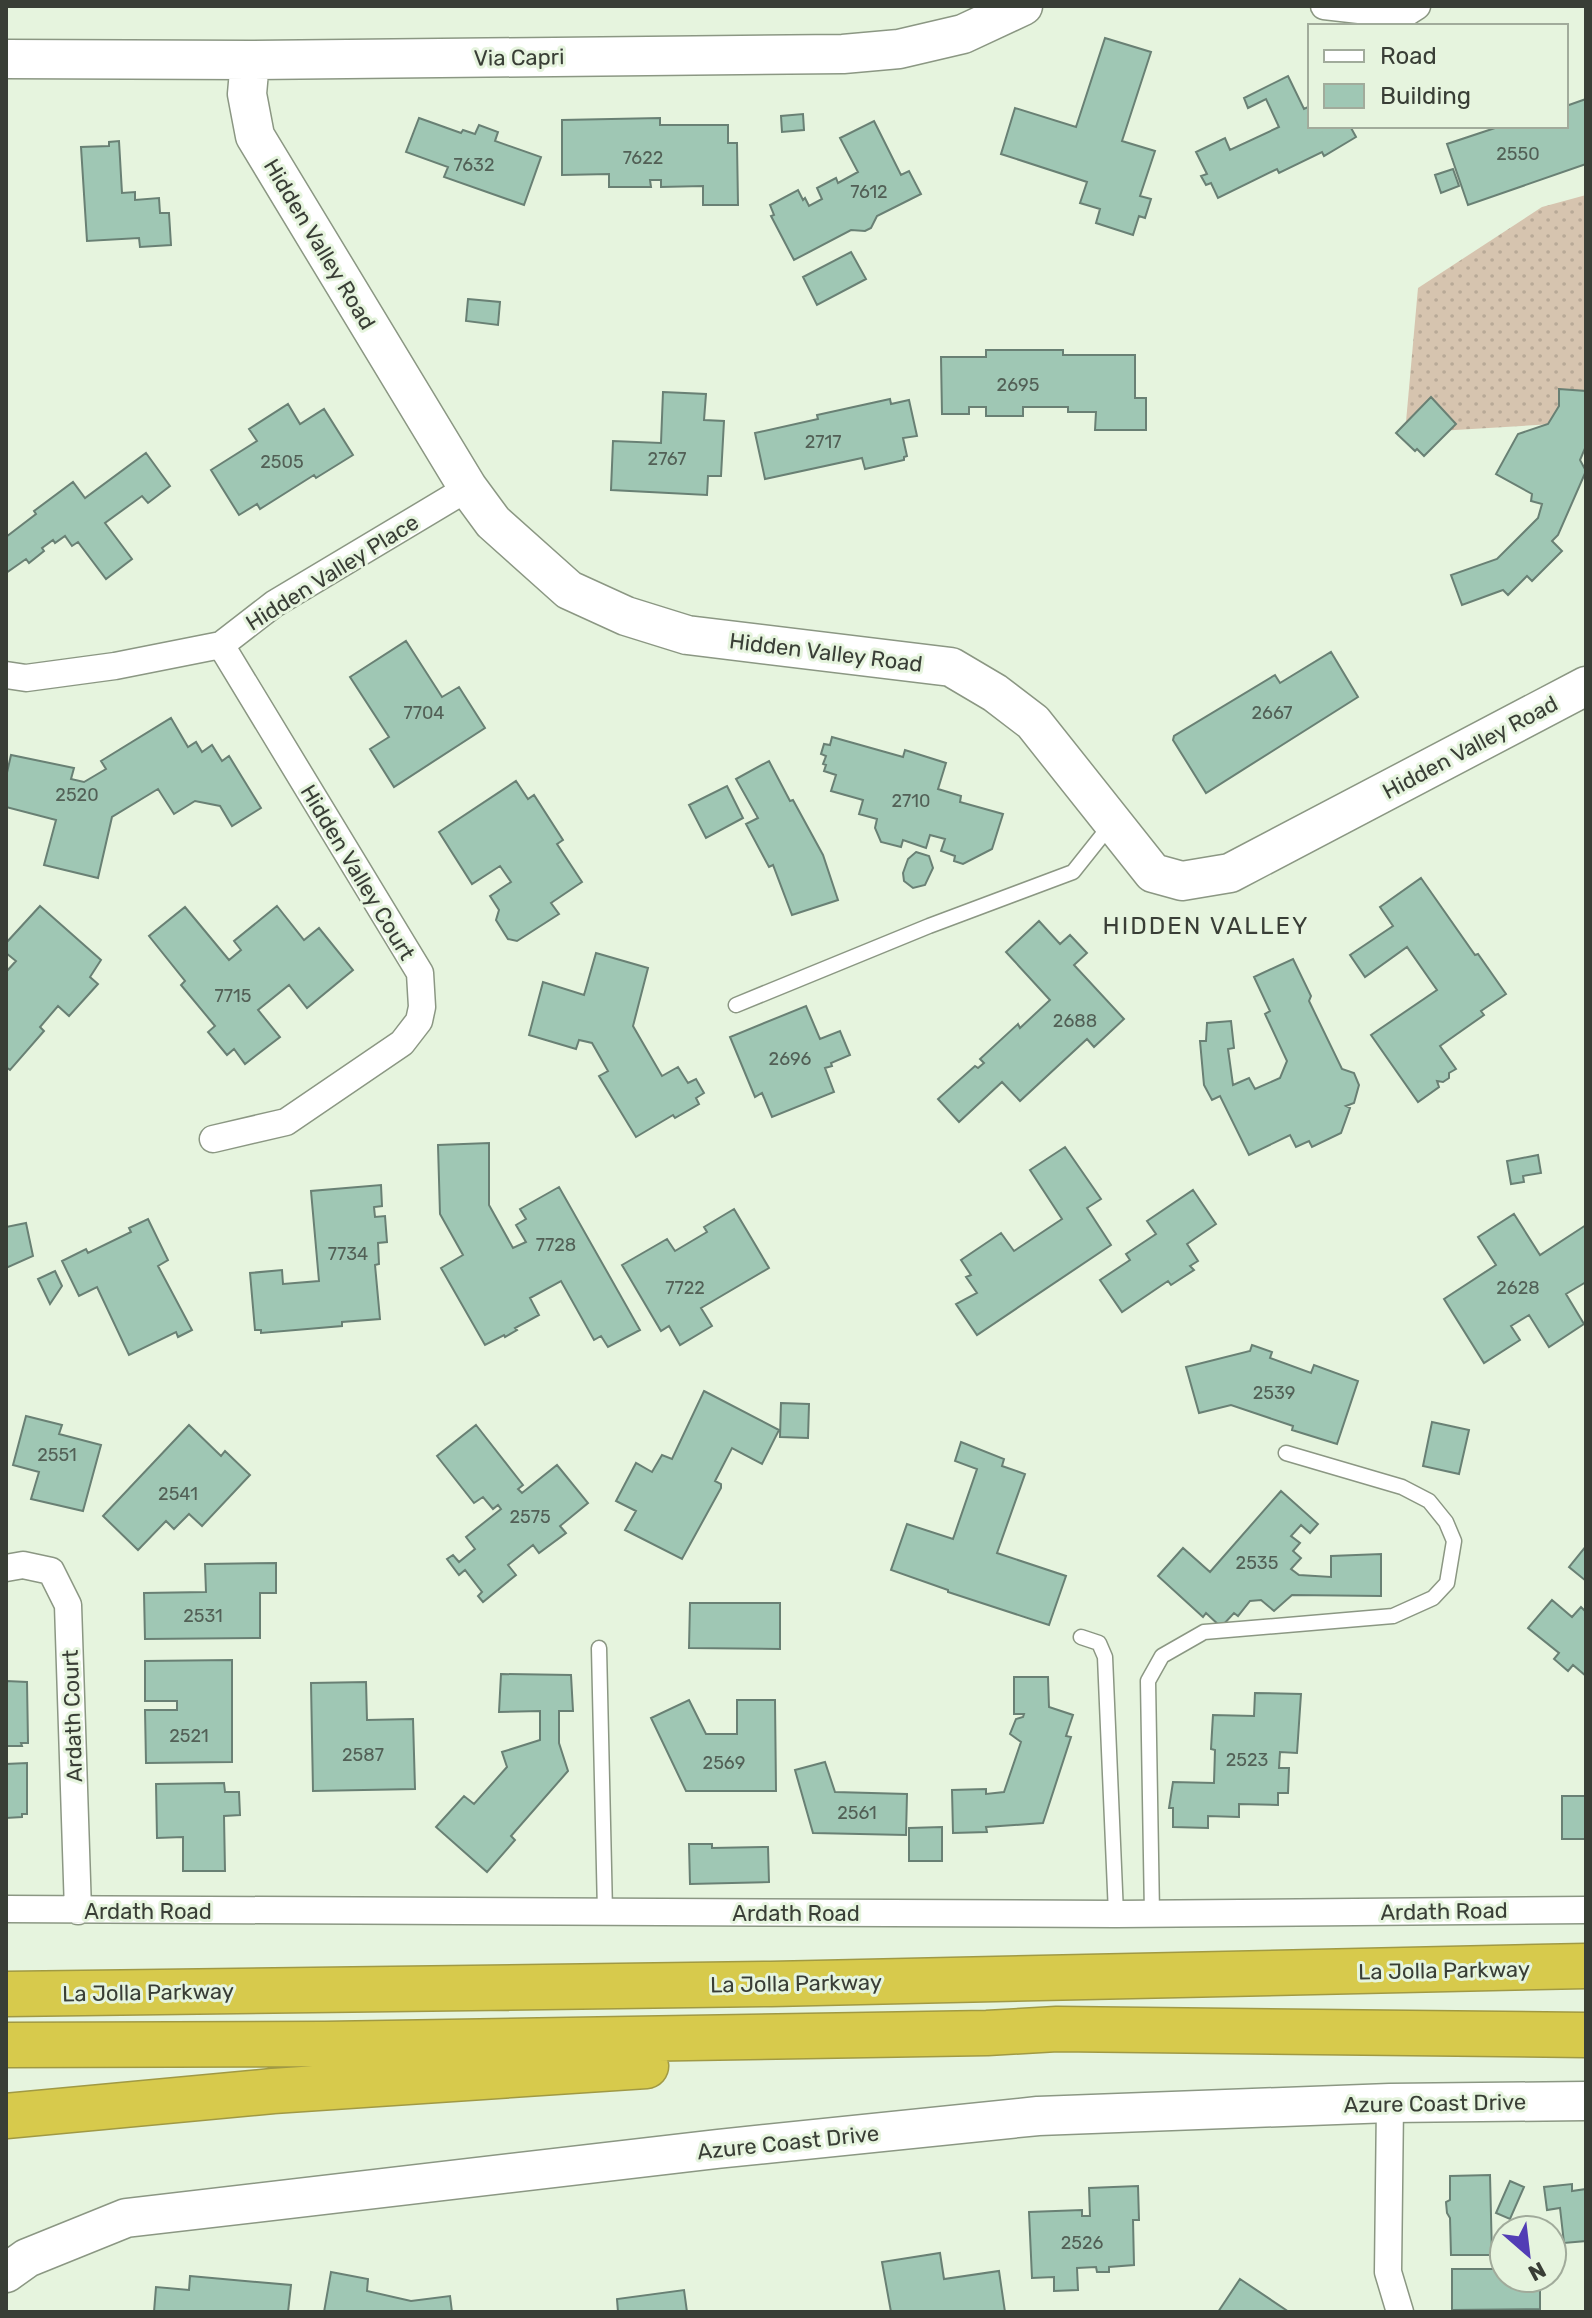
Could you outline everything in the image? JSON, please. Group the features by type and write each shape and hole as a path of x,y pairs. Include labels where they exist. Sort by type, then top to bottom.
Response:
{"highway":[{"name":"La Jolla Parkway","path":"6,1994 771,1984 1586,1966"},
{"path":"6,2045 325,2044 1073,2029 1586,2035"},
{"path":"6,2116 273,2091 666,2064 987,2033"}],"street":[{"name":"Via Capri","path":"6,59 250,60 843,54 899,49 963,34 1023,6"},
{"path":"1324,6 1403,15 1417,6"},
{"name":"Hidden Valley Road","path":"250,60 247,94 255,136 468,488 493,522 569,590 626,616 687,635 951,667 995,693 1033,722 1153,873 1182,881 1230,873 1586,686"},
{"name":"Hidden Valley Place","path":"6,675 26,678 115,666 221,645 274,604 468,488"},
{"name":"Hidden Valley Court","path":"213,1139 286,1122 402,1043 419,1021 422,1007 420,973 221,645"},
{"name":"Ardath Court","path":"6,1568 23,1565 51,1571 68,1605 78,1911"},
{"name":"Ardath Road","path":"6,1909 1116,1914 1586,1910"},
{"name":"Azure Coast Drive","path":"6,2273 27,2258 126,2218 717,2149 1038,2116 1390,2103 1586,2101"},
{"path":"1390,2103 1388,2272 1400,2312"}],"lane":[{"path":"736,1005 929,926 1073,872 1112,822"},
{"path":"1152,1914 1148,1681 1162,1656 1204,1632 1393,1616 1433,1598 1447,1583 1454,1541 1446,1522 1429,1501 1402,1487 1286,1453"},
{"path":"1081,1637 1099,1643 1105,1657 1116,1914"},
{"path":"599,1648 605,1912"}],"shaded area":[{"path":"1586,195 1586,422 1405,433 1418,288 1542,207"}],"building":[{"path":"1105,38 1151,52 1122,141 1155,151 1140,196 1151,199 1145,218 1139,216 1133,235 1096,223 1100,209 1080,203 1087,182 1001,154 1015,108 1076,127"},
{"path":"1288,76 1304,109 1308,107 1308,128 1351,128 1356,137 1324,156 1322,152 1279,173 1277,169 1218,198 1211,183 1206,185 1201,176 1207,174 1196,152 1225,138 1230,150 1279,127 1266,99 1248,108 1244,98"},
{"path":"1586,99 1586,164 1468,205 1447,144 1495,128 1568,128 1568,105"},
{"path":"803,114 804,130 782,132 781,116"},
{"path":"419,118 461,133 463,130 475,134 479,125 498,132 495,141 541,157 524,205 444,177 448,167 406,152"},
{"path":"660,118 660,125 728,125 728,143 737,143 738,205 703,205 703,186 661,187 661,180 650,180 651,187 609,187 609,174 562,175 562,120"},
{"path":"874,121 901,175 909,171 921,194 877,216 871,228 851,230 794,260 771,216 774,215 770,205 798,190 809,206 822,199 817,188 836,178 838,183 858,172 840,138"},
{"path":"119,141 122,193 135,192 135,200 159,198 160,213 169,213 171,245 140,247 139,238 87,241 81,147 109,146 109,142"},
{"path":"1453,169 1459,186 1441,193 1435,175"},
{"path":"851,252 866,279 817,305 803,277"},
{"path":"468,299 500,302 498,325 466,321"},
{"path":"986,350 1063,350 1063,355 1135,355 1135,398 1146,398 1146,430 1095,430 1096,412 1068,412 1068,407 1023,407 1023,416 986,416 986,407 969,407 969,414 942,414 941,357 986,357"},
{"path":"1559,389 1586,391 1586,446 1580,460 1586,471 1558,535 1552,541 1562,551 1532,581 1527,576 1508,595 1503,590 1462,605 1451,575 1497,559 1538,518 1542,504 1531,501 1532,494 1496,474 1518,434 1548,424 1559,406"},
{"path":"663,392 706,394 704,420 724,421 721,476 708,476 707,495 611,490 613,441 661,443"},
{"path":"1431,397 1456,424 1424,456 1396,433"},
{"path":"890,399 891,404 909,400 917,436 903,438 907,456 904,460 865,469 862,458 765,479 755,433"},
{"path":"288,404 300,424 324,409 353,455 260,509 257,504 239,515 211,470 257,441 249,429"},
{"path":"146,453 170,486 148,503 142,496 105,523 132,559 106,579 78,542 72,546 65,536 42,548 44,551 29,563 26,559 6,573 6,537 36,514 34,511 73,482 85,498"},
{"path":"406,641 442,697 459,687 485,728 394,787 370,749 389,737 350,677"},
{"path":"1331,652 1358,697 1206,793 1173,740 1174,736 1275,675 1280,683"},
{"path":"171,718 188,747 196,742 202,752 212,745 222,761 229,756 261,808 232,826 220,806 195,801 174,814 158,789 112,817 98,878 44,865 56,820 6,807 6,777 11,755 74,768 71,779 84,782 106,769 101,761"},
{"path":"832,737 903,757 905,750 946,763 938,789 961,796 960,802 1003,814 992,849 963,864 954,861 955,856 941,851 945,839 930,835 926,848 903,840 901,847 881,842 875,828 877,819 859,814 863,800 831,791 836,775 824,771 826,756 821,754 824,744 830,745"},
{"path":"769,761 823,855 838,900 792,915 773,865 769,867 746,824 758,818 736,779"},
{"path":"516,781 528,799 534,795 563,840 557,844 582,882 551,903 559,914 517,941 508,939 496,920 499,910 490,896 511,882 500,866 472,884 439,832"},
{"path":"727,786 743,818 706,838 689,805"},
{"path":"916,852 929,856 933,868 925,885 913,888 904,881 903,873 908,859"},
{"path":"1421,878 1506,994 1481,1011 1484,1015 1440,1046 1456,1069 1443,1082 1437,1081 1439,1087 1418,1102 1371,1035 1437,990 1407,947 1365,977 1350,955 1393,926 1380,907"},
{"path":"40,906 101,960 90,977 98,984 69,1016 58,1006 40,1027 44,1031 10,1070 6,1067 6,972 16,961 6,953 6,943"},
{"path":"277,906 304,940 319,928 353,970 307,1008 289,985 258,1010 280,1037 245,1064 234,1049 227,1055 208,1032 215,1026 181,985 185,981 149,936 185,907 229,960 241,950 234,941"},
{"path":"1039,921 1060,944 1070,935 1087,953 1074,965 1124,1019 1094,1047 1087,1039 1020,1101 1002,1082 959,1122 938,1099 975,1066 978,1068 984,1063 980,1059 1050,1000 1006,952"},
{"path":"596,953 648,968 633,1026 662,1076 678,1067 688,1083 696,1079 704,1093 696,1098 699,1104 636,1137 599,1076 608,1071 592,1043 579,1040 576,1049 529,1035 543,982 584,995"},
{"path":"1293,959 1311,996 1309,1001 1342,1069 1354,1073 1359,1085 1354,1103 1346,1106 1350,1108 1341,1133 1312,1147 1309,1141 1296,1147 1290,1135 1249,1155 1220,1096 1212,1100 1204,1085 1200,1041 1206,1041 1207,1023 1231,1021 1234,1048 1228,1049 1233,1085 1249,1078 1255,1089 1280,1078 1287,1061 1265,1014 1270,1011 1254,977"},
{"path":"806,1006 820,1039 840,1031 850,1055 825,1068 834,1092 772,1117 762,1093 755,1097 730,1037"},
{"path":"489,1143 489,1205 513,1248 526,1242 516,1225 526,1219 520,1209 559,1187 640,1330 608,1347 601,1336 594,1340 561,1281 530,1298 539,1315 505,1337 485,1345 441,1268 463,1255 440,1214 438,1145"},
{"path":"1065,1147 1101,1199 1087,1208 1111,1245 977,1335 956,1304 977,1293 966,1277 971,1275 961,1260 1001,1233 1014,1251 1062,1219 1030,1170"},
{"path":"1538,1155 1541,1173 1523,1176 1524,1182 1511,1184 1507,1161"},
{"path":"381,1185 382,1206 374,1207 375,1217 385,1216 387,1242 378,1243 379,1264 375,1265 380,1319 342,1322 342,1326 261,1333 261,1330 255,1330 250,1273 282,1270 283,1284 319,1281 311,1191"},
{"path":"1193,1190 1216,1224 1187,1244 1198,1261 1190,1266 1194,1270 1171,1285 1168,1281 1122,1312 1100,1280 1130,1260 1126,1254 1156,1234 1147,1221"},
{"path":"734,1209 769,1268 701,1308 712,1326 680,1345 669,1326 661,1331 622,1265 667,1239 675,1251 707,1232 704,1227"},
{"path":"1514,1214 1540,1255 1586,1225 1586,1282 1566,1294 1584,1324 1549,1347 1529,1315 1511,1326 1520,1340 1484,1363 1444,1299 1496,1265 1478,1237"},
{"path":"148,1219 168,1260 158,1266 192,1330 178,1337 176,1332 129,1355 97,1287 79,1296 62,1261 86,1249 88,1253 131,1232 129,1228"},
{"path":"26,1223 33,1256 6,1268 6,1227"},
{"path":"55,1271 62,1286 50,1304 38,1279"},
{"path":"1252,1345 1272,1352 1270,1358 1311,1373 1314,1365 1358,1381 1337,1444 1231,1405 1199,1413 1186,1367 1250,1351"},
{"path":"704,1391 779,1430 762,1464 732,1448 715,1481 721,1484 721,1488 682,1559 625,1530 636,1511 616,1501 636,1463 652,1472 662,1455 672,1459"},
{"path":"781,1403 809,1404 808,1438 780,1437"},
{"path":"26,1416 62,1425 59,1434 101,1445 83,1511 31,1499 39,1472 13,1465"},
{"path":"1432,1422 1469,1430 1459,1474 1423,1466"},
{"path":"189,1425 221,1456 225,1451 250,1475 202,1526 189,1514 174,1529 166,1521 138,1550 103,1516"},
{"path":"476,1425 523,1485 518,1489 522,1493 557,1465 588,1503 560,1526 566,1533 539,1553 533,1545 508,1565 516,1575 483,1602 478,1596 482,1592 465,1570 459,1575 447,1559 453,1555 459,1562 475,1549 466,1537 501,1509 498,1505 493,1509 483,1497 474,1503 437,1456"},
{"path":"961,1442 1004,1459 1002,1466 1025,1474 997,1553 1066,1576 1049,1625 891,1570 907,1524 953,1539 977,1469 955,1461"},
{"path":"1281,1491 1318,1524 1310,1533 1301,1525 1291,1536 1300,1543 1293,1551 1301,1558 1291,1569 1299,1575 1331,1577 1331,1556 1381,1554 1381,1596 1292,1595 1274,1611 1261,1600 1250,1601 1238,1616 1234,1613 1221,1627 1206,1613 1203,1617 1158,1576 1183,1548 1210,1572"},
{"path":"1586,1546 1586,1581 1569,1567"},
{"path":"276,1563 276,1593 260,1593 260,1638 145,1639 144,1593 206,1592 205,1564"},
{"path":"1552,1600 1572,1617 1581,1607 1586,1612 1586,1676 1573,1665 1568,1671 1554,1659 1559,1653 1528,1628"},
{"path":"690,1603 780,1603 780,1649 689,1648"},
{"path":"232,1660 232,1762 146,1763 145,1710 177,1710 177,1701 145,1701 145,1661"},
{"path":"501,1674 571,1675 573,1711 559,1711 559,1743 568,1771 511,1836 515,1840 487,1872 436,1827 464,1796 474,1804 507,1767 502,1752 540,1740 540,1711 499,1712"},
{"path":"1014,1677 1048,1677 1049,1707 1073,1715 1066,1736 1071,1737 1043,1823 986,1827 987,1832 953,1833 952,1790 986,1789 986,1794 1004,1792 1021,1742 1010,1734 1016,1719 1024,1714 1014,1714"},
{"path":"6,1681 27,1682 28,1743 21,1743 22,1746 6,1746"},
{"path":"366,1682 367,1720 413,1719 415,1789 313,1791 311,1683"},
{"path":"1255,1693 1301,1694 1297,1753 1280,1752 1279,1768 1289,1768 1288,1793 1278,1793 1278,1805 1239,1804 1239,1817 1208,1816 1208,1828 1173,1827 1173,1808 1169,1808 1173,1782 1214,1783 1215,1750 1211,1749 1213,1715 1254,1716"},
{"path":"689,1700 706,1734 737,1734 737,1700 775,1700 776,1791 686,1791 651,1718"},
{"path":"825,1762 835,1792 907,1794 906,1835 813,1833 795,1770"},
{"path":"27,1763 27,1814 6,1818 6,1764"},
{"path":"224,1783 225,1792 239,1792 240,1815 224,1816 225,1871 183,1871 183,1837 157,1838 156,1784"},
{"path":"1562,1796 1586,1796 1586,1839 1562,1839"},
{"path":"942,1827 942,1861 909,1861 909,1828"},
{"path":"689,1844 712,1844 712,1848 768,1847 769,1882 690,1884"},
{"path":"1490,2175 1488,2255 1451,2255 1450,2218 1446,2202 1450,2200 1450,2176"},
{"path":"1510,2181 1524,2187 1512,2214 1496,2213"},
{"path":"1572,2184 1572,2191 1586,2189 1586,2241 1568,2243 1568,2214 1561,2214 1560,2208 1547,2210 1544,2187"},
{"path":"1138,2186 1139,2220 1133,2220 1134,2265 1109,2267 1109,2272 1097,2272 1096,2267 1077,2268 1078,2290 1054,2291 1054,2277 1032,2278 1029,2212 1082,2210 1082,2216 1090,2216 1089,2188"},
{"path":"940,2253 944,2279 999,2271 1005,2312 891,2312 882,2262"},
{"path":"1452,2269 1488,2269 1488,2294 1540,2294 1540,2309 1452,2310"},
{"path":"331,2272 368,2279 367,2291 411,2301 450,2296 452,2312 324,2312"},
{"path":"190,2276 291,2285 288,2312 154,2312 156,2287 189,2290"},
{"path":"1240,2279 1289,2312 1218,2312"},
{"path":"684,2290 687,2312 618,2312 617,2299"}],"district":[{"name":"HIDDEN VALLEY","path":"1206,926"}]}
